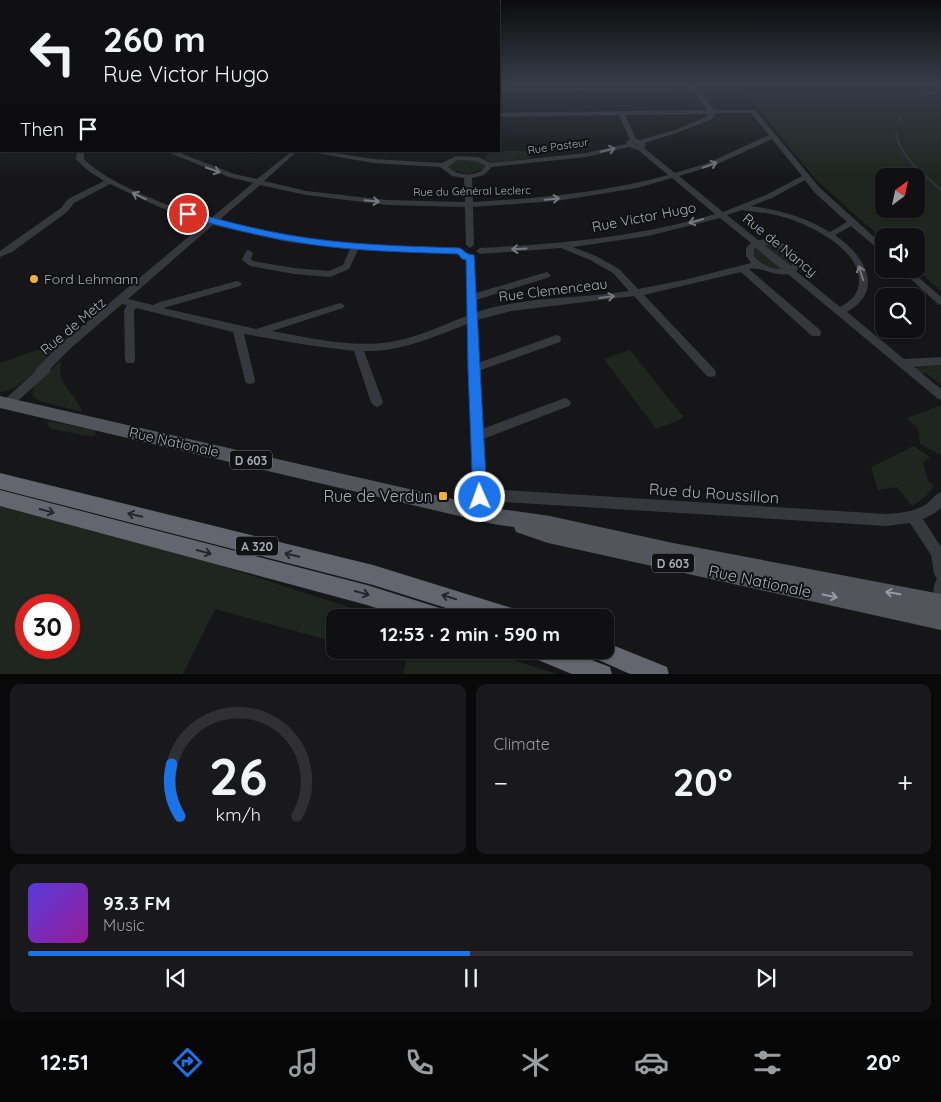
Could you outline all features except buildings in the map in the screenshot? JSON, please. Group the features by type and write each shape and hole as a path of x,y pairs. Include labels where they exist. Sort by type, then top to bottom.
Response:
{"highway":[{"name":"A 320","path":"0,481 372,575 483,609"},
{"name":"A 320","path":"0,498 367,595 411,609"},
{"path":"614,656 659,674"},
{"path":"562,659 602,674"}],"main road":[{"name":"Rue Nationale","path":"4,403 486,515 548,535 941,621"},
{"name":"Rue Nationale","path":"486,515 550,524 682,553 941,601"}],"street":[{"path":"500,115 532,114"},
{"name":"Rue de Nancy","path":"622,114 636,144 904,363"},
{"name":"Rue Pasteur","path":"468,176 486,172 490,165 586,155 636,144 695,125 710,118 711,114"},
{"path":"756,114 806,178 875,243"},
{"name":"Rue du Général Leclerc","path":"170,152 198,165 258,183 312,194 417,204 469,204 581,196 630,187 675,176 746,150 772,136"},
{"path":"81,152 80,159 83,163 110,181 148,200 213,222 290,238 356,246 460,251 465,256 475,254"},
{"path":"298,152 372,161 444,166 456,158"},
{"name":"Rue de Metz","path":"4,403 56,361 109,312 126,302 148,278 182,248 212,226 213,222 258,183 298,152"},
{"path":"448,152 456,158 478,159 490,165"},
{"path":"478,159 486,152"},
{"path":"444,166 450,173 468,176 470,245"},
{"name":"Rue Victor Hugo","path":"475,254 562,246 648,233 739,208 775,194 806,178"},
{"path":"0,254 64,210 71,201 110,181"},
{"path":"739,208 788,216 813,225 830,235 848,250 856,259 864,279 860,296 841,312"},
{"path":"830,235 852,222"},
{"path":"757,243 777,244 791,251 795,255 798,264 791,271 770,270 757,264 749,252 750,248 757,243"},
{"path":"249,253 246,260 250,263 330,274 346,267 356,246"},
{"path":"460,251 462,247 477,246 472,298 474,369 480,492 486,515"},
{"path":"562,246 607,265 624,278 711,373"},
{"name":"Rue Clemenceau","path":"126,302 238,330 375,348 393,345 495,311 517,306 609,297 684,283 757,264"},
{"path":"742,268 816,333"},
{"path":"472,298 547,275"},
{"path":"914,278 941,302"},
{"path":"154,309 160,305 237,284"},
{"path":"126,302 129,311 130,360"},
{"path":"255,333 340,306"},
{"path":"238,330 250,380"},
{"path":"474,369 556,338"},
{"path":"357,346 377,402"},
{"path":"904,363 941,361"},
{"path":"904,363 941,395"},
{"path":"478,436 565,403"},
{"name":"Rue du Roussillon","path":"480,492 504,496 868,520 900,519 913,516 927,511 941,498"},
{"path":"913,516 936,553 941,574"},
{"path":"941,585 941,601"}],"shaded area":[{"path":"763,114 941,114 941,291 925,277 925,228 875,228 875,232 817,181"},
{"path":"528,151 530,158 492,163 484,158 490,152"},
{"path":"458,160 479,161 486,165 486,168 468,174 449,169 447,166"},
{"path":"764,245 787,252 793,264 789,268 778,270 761,263 754,254 755,248"},
{"path":"60,342 63,343 25,380 8,391 0,392 0,363"},
{"path":"630,350 684,418 656,429 604,359"},
{"path":"62,360 60,369 63,382 82,412 40,401 32,396 34,385"},
{"path":"941,365 941,385 926,373 921,375 913,368"},
{"path":"941,405 941,455 920,444 918,429 907,418"},
{"path":"49,421 93,430 96,433 94,436 89,436 51,429 47,424"},
{"path":"914,446 930,457 923,462 928,481 935,486 925,497 912,506 897,487 878,490 871,467"},
{"path":"0,506 144,542 355,609 326,609 326,640 215,609 183,674 0,674"},
{"path":"399,659 510,659 557,674 403,674 406,661"}],"waterway":[{"path":"899,116 901,121"},
{"path":"896,133 908,158 941,190"}],"place":[{"name":"Ford Lehmann","path":"34,279"},
{"name":"Rue de Verdun","path":"443,496"}],"route":[{"path":"188,214 213,222 290,238 370,248 460,251 465,256 471,257 480,497"}]}
